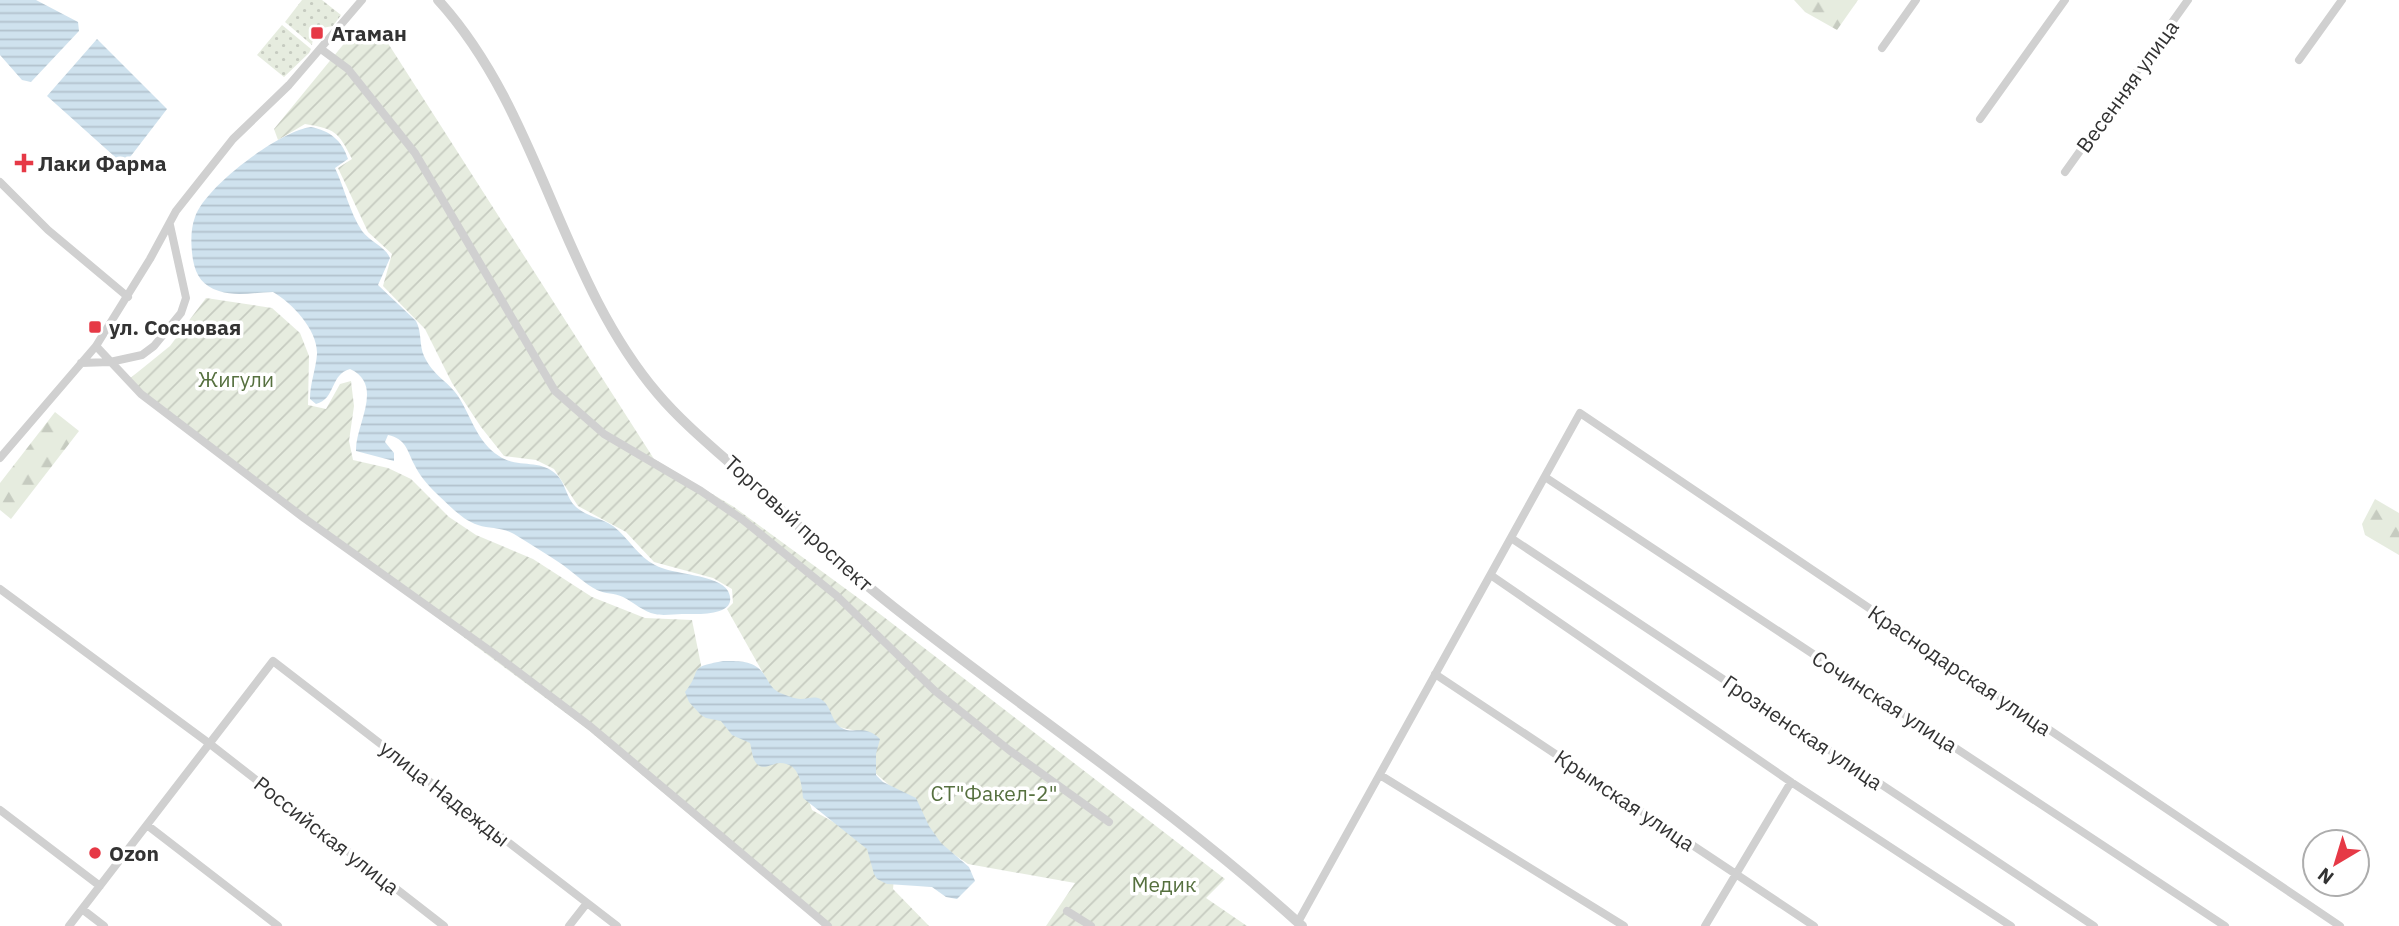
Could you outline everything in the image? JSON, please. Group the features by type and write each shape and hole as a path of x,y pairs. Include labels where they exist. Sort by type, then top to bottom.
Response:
{"street":[{"path":"0,458 96,346 128,297 176,211 233,139 289,85 362,0"},
{"name":"Торговый проспект","path":"438,0 471,40 510,106 590,287 632,363 660,397 828,552 905,616 1150,799 1256,884 1300,924"},
{"path":"1882,48 1916,0"},
{"path":"1980,119 2065,0"},
{"name":"Весенняя улица","path":"2065,172 2188,0"},
{"path":"2299,60 2342,0"},
{"path":"321,49 348,69 415,153 555,391 604,434 701,491 743,520 837,596 934,690 1009,750 1109,822"},
{"path":"0,182 48,230 128,297"},
{"path":"81,363 110,362 142,355 154,346 181,313 186,298 170,225"},
{"path":"96,346 141,394 304,519 493,653 591,727 828,926"},
{"name":"Краснодарская улица","path":"1545,477 1580,413 2340,926"},
{"path":"1300,924 1545,477"},
{"name":"Сочинская улица","path":"1545,477 2225,926"},
{"name":"Грозненская улица","path":"1511,538 2094,926"},
{"path":"1492,576 1791,782 2011,926"},
{"name":"Российская улица","path":"0,589 210,744 444,926"},
{"name":"улица Надежды","path":"210,744 272,661 617,926"},
{"name":"Крымская улица","path":"1435,674 1814,926"},
{"path":"69,926 210,744"},
{"path":"1380,775 1624,926"},
{"path":"1705,926 1791,782"},
{"path":"0,810 100,886"},
{"path":"147,825 278,926"},
{"path":"569,926 587,902"},
{"path":"82,909 104,926"},
{"path":"1067,911 1091,926"}],"green space":[{"path":"302,0 322,0 341,15 333,26 318,26 311,36 312,45 285,22"},
{"path":"1794,0 1858,0 1837,30 1805,12"},
{"path":"282,25 311,49 284,77 257,55"},
{"name":"СТ\"Факел-2\"","path":"356,29 384,37 654,459 734,507 876,611 1225,879 1206,898 1247,926 1046,926 1075,883 968,864 952,853 927,834 889,785 866,765 861,732 839,727 781,705 727,609 733,603 732,589 713,578 654,562 626,532 578,506 554,469 536,460 504,456 452,383 425,329 383,286 392,254 368,232 338,168 352,159 343,142 329,130 305,124 278,140 274,129"},
{"name":"Жигули","path":"206,298 272,308 300,333 309,356 308,405 326,409 340,384 351,381 354,406 349,441 353,460 388,468 411,479 449,517 476,535 533,559 592,597 645,618 692,620 702,670 719,717 806,775 807,795 812,810 837,824 895,868 893,889 929,926 823,926 586,728 140,397 128,380 170,346"},
{"path":"55,412 79,431 11,519 0,510 0,483"},
{"path":"2375,499 2399,513 2399,555 2365,535 2362,524"}],"water":[{"path":"0,0 36,0 78,22 79,31 31,82 22,80 0,55"},
{"path":"97,39 167,109 124,165 47,96"},
{"path":"311,127 329,134 342,147 348,159 335,168 354,216 362,231 385,250 390,258 378,285 416,321 422,352 428,363 458,396 485,444 506,460 550,470 560,479 576,507 613,526 643,557 655,565 723,585 730,599 728,606 705,614 651,613 623,597 593,588 514,534 467,520 427,483 399,439 388,435 385,442 394,453 394,461 356,451 367,395 366,385 360,376 350,369 339,376 322,401 316,404 310,399 316,345 309,327 288,303 273,292 226,293 213,289 201,280 194,266 191,238 193,222 202,205 228,176 263,149 297,131"},
{"path":"723,661 745,662 755,666 777,691 798,699 819,699 825,703 840,727 869,732 880,739 876,754 876,775 883,782 916,798 929,826 941,843 969,867 975,881 957,899 946,897 932,887 887,884 877,879 867,849 803,798 800,780 791,766 780,763 766,767 758,765 753,758 750,743 732,735 721,721 701,715 689,702 685,692 697,670"}],"place":[{"name":"Атаман","path":"317,33"},
{"name":"Лаки Фарма","path":"24,163"},
{"name":"ул. Сосновая","path":"95,327"},
{"name":"Ozon","path":"95,853"}],"park label":[{"name":"Медик","path":"1164,884"}]}
